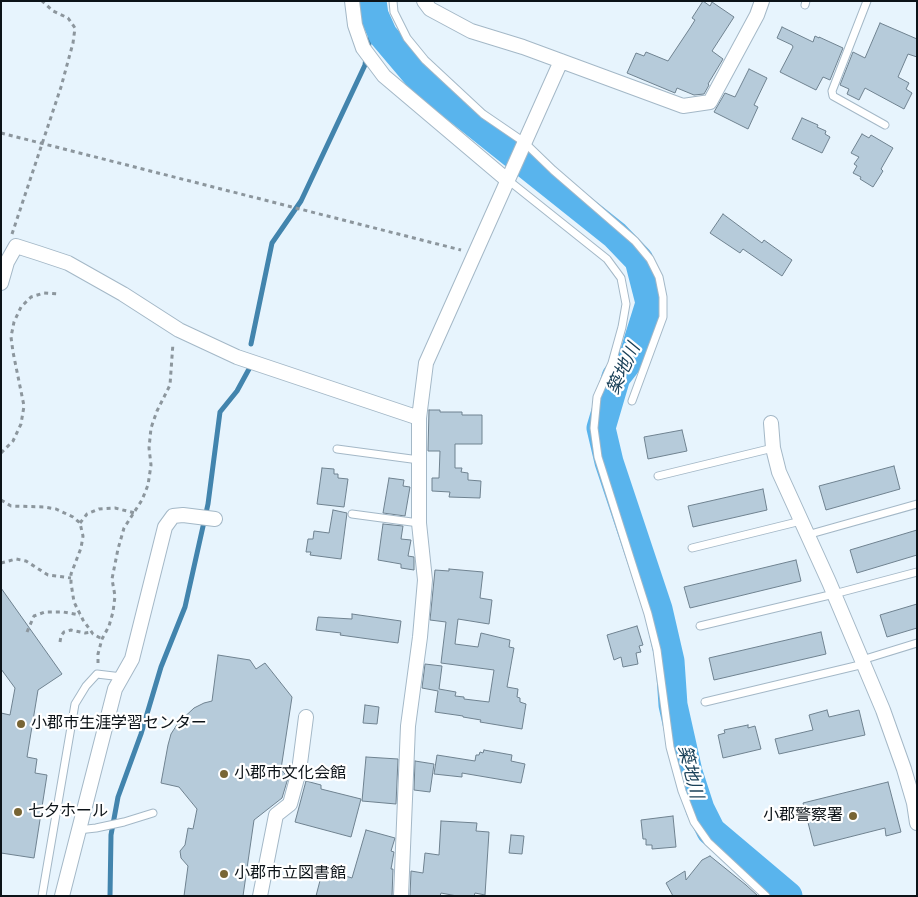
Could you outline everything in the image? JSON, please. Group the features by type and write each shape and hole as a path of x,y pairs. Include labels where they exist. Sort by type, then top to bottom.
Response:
{"street":[{"path":"352,1 355,25 363,48 384,76 508,178"},
{"path":"424,1 430,9 471,31 561,61 683,106 710,102 757,15 762,1"},
{"path":"401,896 408,726 420,636 425,580 419,523 418,460 419,418 426,363 561,61"},
{"path":"1,283 7,262 16,246 68,263 123,294 179,330 237,357 419,418"},
{"path":"772,422 773,448 779,472 834,594 882,710 904,769 914,803 917,823"},
{"path":"62,896 115,689 132,660 165,527 173,516 184,515 215,519"},
{"path":"260,896 276,815 290,804 297,779 306,717"}],"lane":[{"path":"393,1 394,12 407,38 425,60 483,114 524,144 635,240 650,259 659,277 663,297 663,316 632,400"},
{"path":"867,1 832,91 833,96 885,125"},
{"path":"508,178 607,259 621,278 626,304 622,327 612,363 597,397 594,428 598,457 648,614 657,650 670,747 682,791 694,822 708,842 766,896"},
{"path":"658,476 773,448"},
{"path":"337,449 418,460"},
{"path":"807,535 917,504"},
{"path":"352,514 419,523"},
{"path":"692,548 801,522"},
{"path":"700,626 917,572"},
{"path":"705,702 863,662 917,642"},
{"path":"42,896 75,704 86,686 97,674 122,677"},
{"path":"78,830 124,822 153,813"}],"path":[{"path":"16,246 12,234 43,143 73,43 75,28 68,18 53,11 42,1"},
{"path":"1,133 474,253"},
{"path":"1,453 13,441 21,424 24,406 11,337 14,322 21,307 31,297 44,292 58,294"},
{"path":"97,674 98,654 113,612 115,596 112,579 118,548 124,528 135,513 148,485 151,465 149,448 151,428 170,385 174,338 179,330"},
{"path":"1,500 11,506 56,509 80,523 83,536 71,578 74,602 91,632 102,639"},
{"path":"80,523 87,514 99,509 115,508 135,513"},
{"path":"1,562 16,559 26,561 48,575 71,578"},
{"path":"27,632 34,616 40,614 63,612 81,616"},
{"path":"60,642 64,632 71,630 85,633 91,632"}],"building":[{"path":"703,1 710,6 712,2 734,17 712,51 723,59 704,94 694,95 677,88 675,93 627,73 636,53 644,56 646,52 668,61 695,20 692,18"},
{"path":"880,23 917,39 917,57 908,54 898,77 909,83 906,89 912,93 904,109 865,88 859,100 847,94 849,89 840,85 853,52 865,58"},
{"path":"782,27 813,42 815,36 843,48 830,80 823,77 816,90 780,72 793,47 777,38"},
{"path":"749,69 767,78 754,105 758,107 748,129 714,112 725,93 735,97"},
{"path":"802,118 818,125 817,127 826,131 825,134 830,137 822,153 792,139"},
{"path":"862,134 869,138 871,135 893,148 881,169 883,171 873,187 853,173 857,166 854,164 859,157 851,153"},
{"path":"723,214 762,243 764,240 792,260 782,276 743,249 740,253 710,233"},
{"path":"429,410 462,412 462,415 482,415 482,444 455,444 455,468 462,468 461,472 468,473 468,480 481,481 480,498 449,497 450,492 432,491 432,478 439,478 440,451 428,451"},
{"path":"682,430 687,451 648,459 644,437"},
{"path":"894,466 900,489 826,510 819,486"},
{"path":"322,468 334,469 334,474 338,474 338,478 348,479 344,507 317,504"},
{"path":"389,478 404,480 403,486 410,487 405,516 383,513"},
{"path":"763,489 767,510 693,527 688,506"},
{"path":"333,510 347,513 341,559 310,555 311,552 306,552 308,539 313,539 314,531 329,533"},
{"path":"383,524 403,526 401,539 411,540 408,556 414,557 414,570 401,568 401,564 378,560"},
{"path":"917,530 917,555 857,573 850,550"},
{"path":"796,560 801,581 690,608 684,587"},
{"path":"449,569 483,572 480,598 492,600 489,624 458,619 455,644 478,647 481,633 510,640 509,647 514,648 507,687 518,689 517,697 520,698 520,702 526,704 522,729 435,712 438,691 422,688 425,664 442,666 439,689 456,692 455,696 464,697 464,699 489,702 494,670 441,663 446,622 430,620 435,570 449,571"},
{"name":"小郡市生涯学習センター","path":"1,588 62,674 38,690 27,757 37,759 35,773 47,775 34,858 1,853 1,713 10,715 15,688 1,669"},
{"path":"917,604 917,628 887,637 880,615"},
{"path":"352,614 401,621 398,643 316,630 318,617 352,619"},
{"path":"637,626 643,645 639,646 641,652 636,653 638,664 623,667 621,657 614,660 607,635"},
{"path":"821,632 826,654 714,680 709,658"},
{"name":"小郡市文化会館","path":"218,655 250,660 256,669 265,663 292,697 281,769 288,778 282,798 254,820 243,896 184,896 188,866 181,858 180,851 185,845 188,828 193,829 197,809 179,787 161,783 171,734 178,723 194,708 212,701"},
{"path":"365,705 379,707 377,724 363,723"},
{"path":"827,710 829,717 859,710 865,735 779,754 775,739 813,730 809,715"},
{"path":"748,725 748,728 755,726 761,749 723,758 718,735 725,733 724,730"},
{"path":"484,750 512,755 511,761 525,764 521,783 462,773 462,777 434,774 437,755 475,761 476,755 479,755 480,752 483,753"},
{"path":"366,757 398,759 396,804 362,801"},
{"path":"415,761 434,764 430,792 414,790"},
{"path":"306,781 321,785 321,789 361,799 351,837 295,822"},
{"path":"888,782 901,832 886,836 885,828 814,846 803,803"},
{"path":"673,816 676,847 652,849 652,845 646,845 646,839 643,839 641,820"},
{"path":"441,821 477,823 476,831 489,832 485,895 475,893 474,896 457,896 441,893 440,896 410,896 411,871 423,873 425,853 439,855"},
{"path":"366,830 395,838 391,851 394,852 391,869 393,869 392,896 316,896 323,869 352,878"},
{"path":"511,835 524,836 522,854 509,853"},
{"path":"710,856 758,896 673,896 666,883 685,871 686,880 702,860"}],"waterway":[{"name":"築地川","path":"372,1 374,15 383,35 422,81 615,235 639,260 650,303 634,354 616,377 601,428 609,462 658,609 670,661 673,705 688,772 700,809 711,831 788,896"},
{"path":"368,49 374,15"},
{"path":"251,344 272,243 301,201 365,65 366,57"},
{"path":"110,896 111,835 118,797 141,734 161,667 185,607 208,504 220,412 237,391 249,369"}],"place":[{"name":"小郡市生涯学習センター","path":"21,724"},
{"name":"小郡市文化会館","path":"224,774"},
{"name":"七夕ホール","path":"18,812"},
{"name":"小郡警察署","path":"853,816"},
{"name":"小郡市立図書館","path":"224,874"}]}
